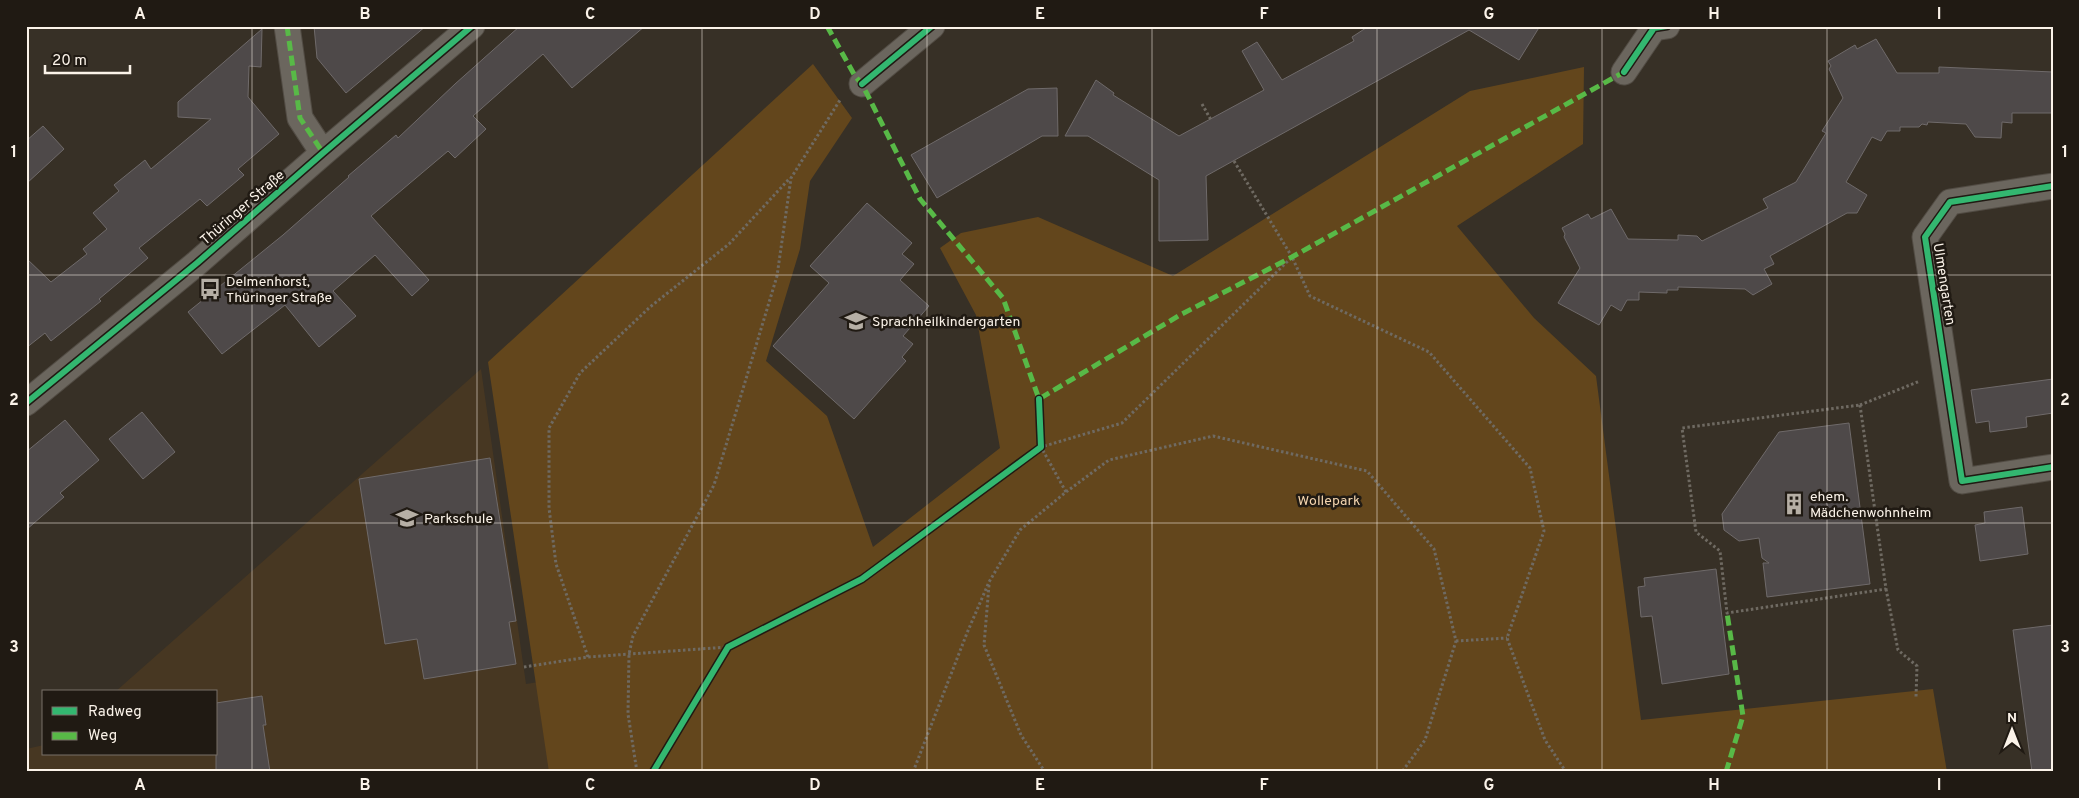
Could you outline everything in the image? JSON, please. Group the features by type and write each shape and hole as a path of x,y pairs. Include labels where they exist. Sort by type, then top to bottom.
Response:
{"street":[{"path":"287,26 300,118 322,153"},
{"name":"Thüringer Straße","path":"26,403 197,263 322,153 472,26"},
{"path":"854,88 932,26"},
{"path":"1624,72 1654,28 1666,26"},
{"name":"Ulmengarten","path":"2053,186 1950,202 1925,236 1962,481 2053,467"}],"path":[{"path":"588,657 556,564 548,508 548,428 580,372 650,307 729,244 790,178 854,88"},
{"path":"1202,104 1211,120"},
{"path":"1234,162 1292,258 1310,296 1429,352 1492,422 1530,468 1544,531 1507,638 1545,740 1566,772"},
{"path":"637,772 628,714 629,654 633,636 714,485 777,276 790,178"},
{"path":"1033,453 1041,447 1122,423 1292,258"},
{"path":"1886,589 1727,613 1720,551 1696,532 1682,428 1860,405 1945,371"},
{"path":"1860,405 1886,589 1898,650 1917,666 1916,697"},
{"path":"913,772 967,632 989,582 1020,530 1109,460 1213,436 1366,471 1434,549 1456,641 1425,740 1402,772"},
{"path":"1041,438 1041,447 1066,492"},
{"path":"1873,500 1878,498"},
{"path":"989,582 984,645 1021,735 1045,772"},
{"path":"1456,641 1507,638"},
{"path":"524,667 588,657 728,647 736,643"},
{"path":"722,656 728,647"}],"shaded area":[{"name":"Parkschule","path":"481,369 526,684 608,671 624,772 26,772 26,749 42,745 42,756 218,756 218,690 117,690"}],"green space":[{"name":"Wollepark","path":"813,64 852,118 810,181 800,249 766,361 827,416 873,547 1000,448 976,315 940,248 961,233 1038,217 1173,276 1470,91 1584,67 1583,144 1457,226 1534,318 1596,376 1641,720 1933,689 1947,772 549,772 488,362"}],"building":[{"path":"314,26 426,26 346,93 317,58"},
{"path":"520,26 645,26 572,88 543,54 473,116 486,129 455,158 448,151 371,216 429,280 412,296 375,255 333,291 356,316 319,347 285,305 222,354 188,312 283,235 396,135 398,138"},
{"path":"1369,26 1540,26 1519,60 1469,30 1206,176 1208,240 1159,241 1159,180 1088,136 1065,136 1096,80 1114,93 1113,95 1179,136 1264,90 1242,51 1257,42 1282,80 1354,41 1352,37"},
{"path":"262,29 261,67 249,66 248,97 279,134 238,169 244,175 207,206 200,199 139,248 148,258 99,299 101,301 51,341 45,333 26,348 26,258 51,282 87,254 83,249 107,229 93,213 119,191 114,185 145,160 151,169 211,119 178,117 178,102"},
{"path":"1876,39 1897,73 1939,73 1939,67 2053,72 2053,113 2012,113 2012,123 2002,122 2001,138 1975,137 1966,124 1928,122 1927,125 1922,124 1919,127 1900,127 1900,131 1887,131 1881,141 1872,137 1846,182 1867,195 1857,213 1847,213 1770,256 1774,264 1764,269 1772,284 1753,295 1745,289 1678,287 1678,290 1667,290 1667,293 1639,292 1639,300 1627,300 1621,311 1611,305 1599,325 1558,303 1580,268 1564,237 1565,234 1562,228 1588,214 1591,219 1611,209 1628,239 1678,240 1678,235 1697,236 1702,241 1768,208 1763,199 1796,182 1826,133 1822,131 1843,98 1829,69 1831,66 1828,61 1855,45 1857,49"},
{"path":"1057,88 1058,136 1042,136 937,198 911,155 1028,89"},
{"path":"43,126 64,149 26,184 26,141"},
{"name":"Sprachheilkindergarten","path":"867,203 912,243 902,254 914,264 900,280 929,306 903,336 913,344 902,357 906,361 854,419 773,346 829,283 810,266"},
{"path":"2053,379 2053,413 2026,417 2027,427 1990,432 1989,421 1976,423 1971,390"},
{"path":"142,412 175,452 143,479 109,439"},
{"path":"65,420 99,460 60,493 64,497 26,530 26,452"},
{"name":"ehem. Mädchenwohnheim","path":"1849,423 1870,584 1767,597 1763,563 1769,563 1762,558 1759,538 1739,541 1724,530 1722,514 1779,432"},
{"path":"490,458 516,621 509,622 516,664 424,679 417,639 385,644 359,479"},
{"path":"2022,507 2028,554 1980,561 1975,525 1985,523 1984,512"},
{"path":"1716,569 1729,674 1662,684 1652,616 1641,617 1638,587 1645,586 1644,578"},
{"path":"2053,625 2053,772 2032,772 2013,630"},
{"path":"262,696 266,725 263,725 270,772 216,772 216,756 218,756 218,703"}],"marked path":[{"path":"287,26 300,118 323,153"},
{"path":"827,26 855,76 862,84 920,199 1003,298 1039,399 1180,315 1292,257 1624,72"},
{"path":"1726,772 1743,716 1727,613"}],"cycle path":[{"path":"26,403 197,263 472,26"},
{"path":"862,84 932,26"},
{"path":"1624,72 1654,28 1667,26"},
{"path":"2053,186 1950,202 1925,237 1962,481 2053,467"},
{"path":"653,772 728,647 862,579 1041,447 1039,399"}],"place":[{"name":"Delmenhorst, Thüringer Straße","path":"210,289"},
{"name":"Sprachheilkindergarten","path":"856,321"},
{"name":"ehem. Mädchenwohnheim","path":"1794,504"},
{"name":"Parkschule","path":"407,518"}]}
